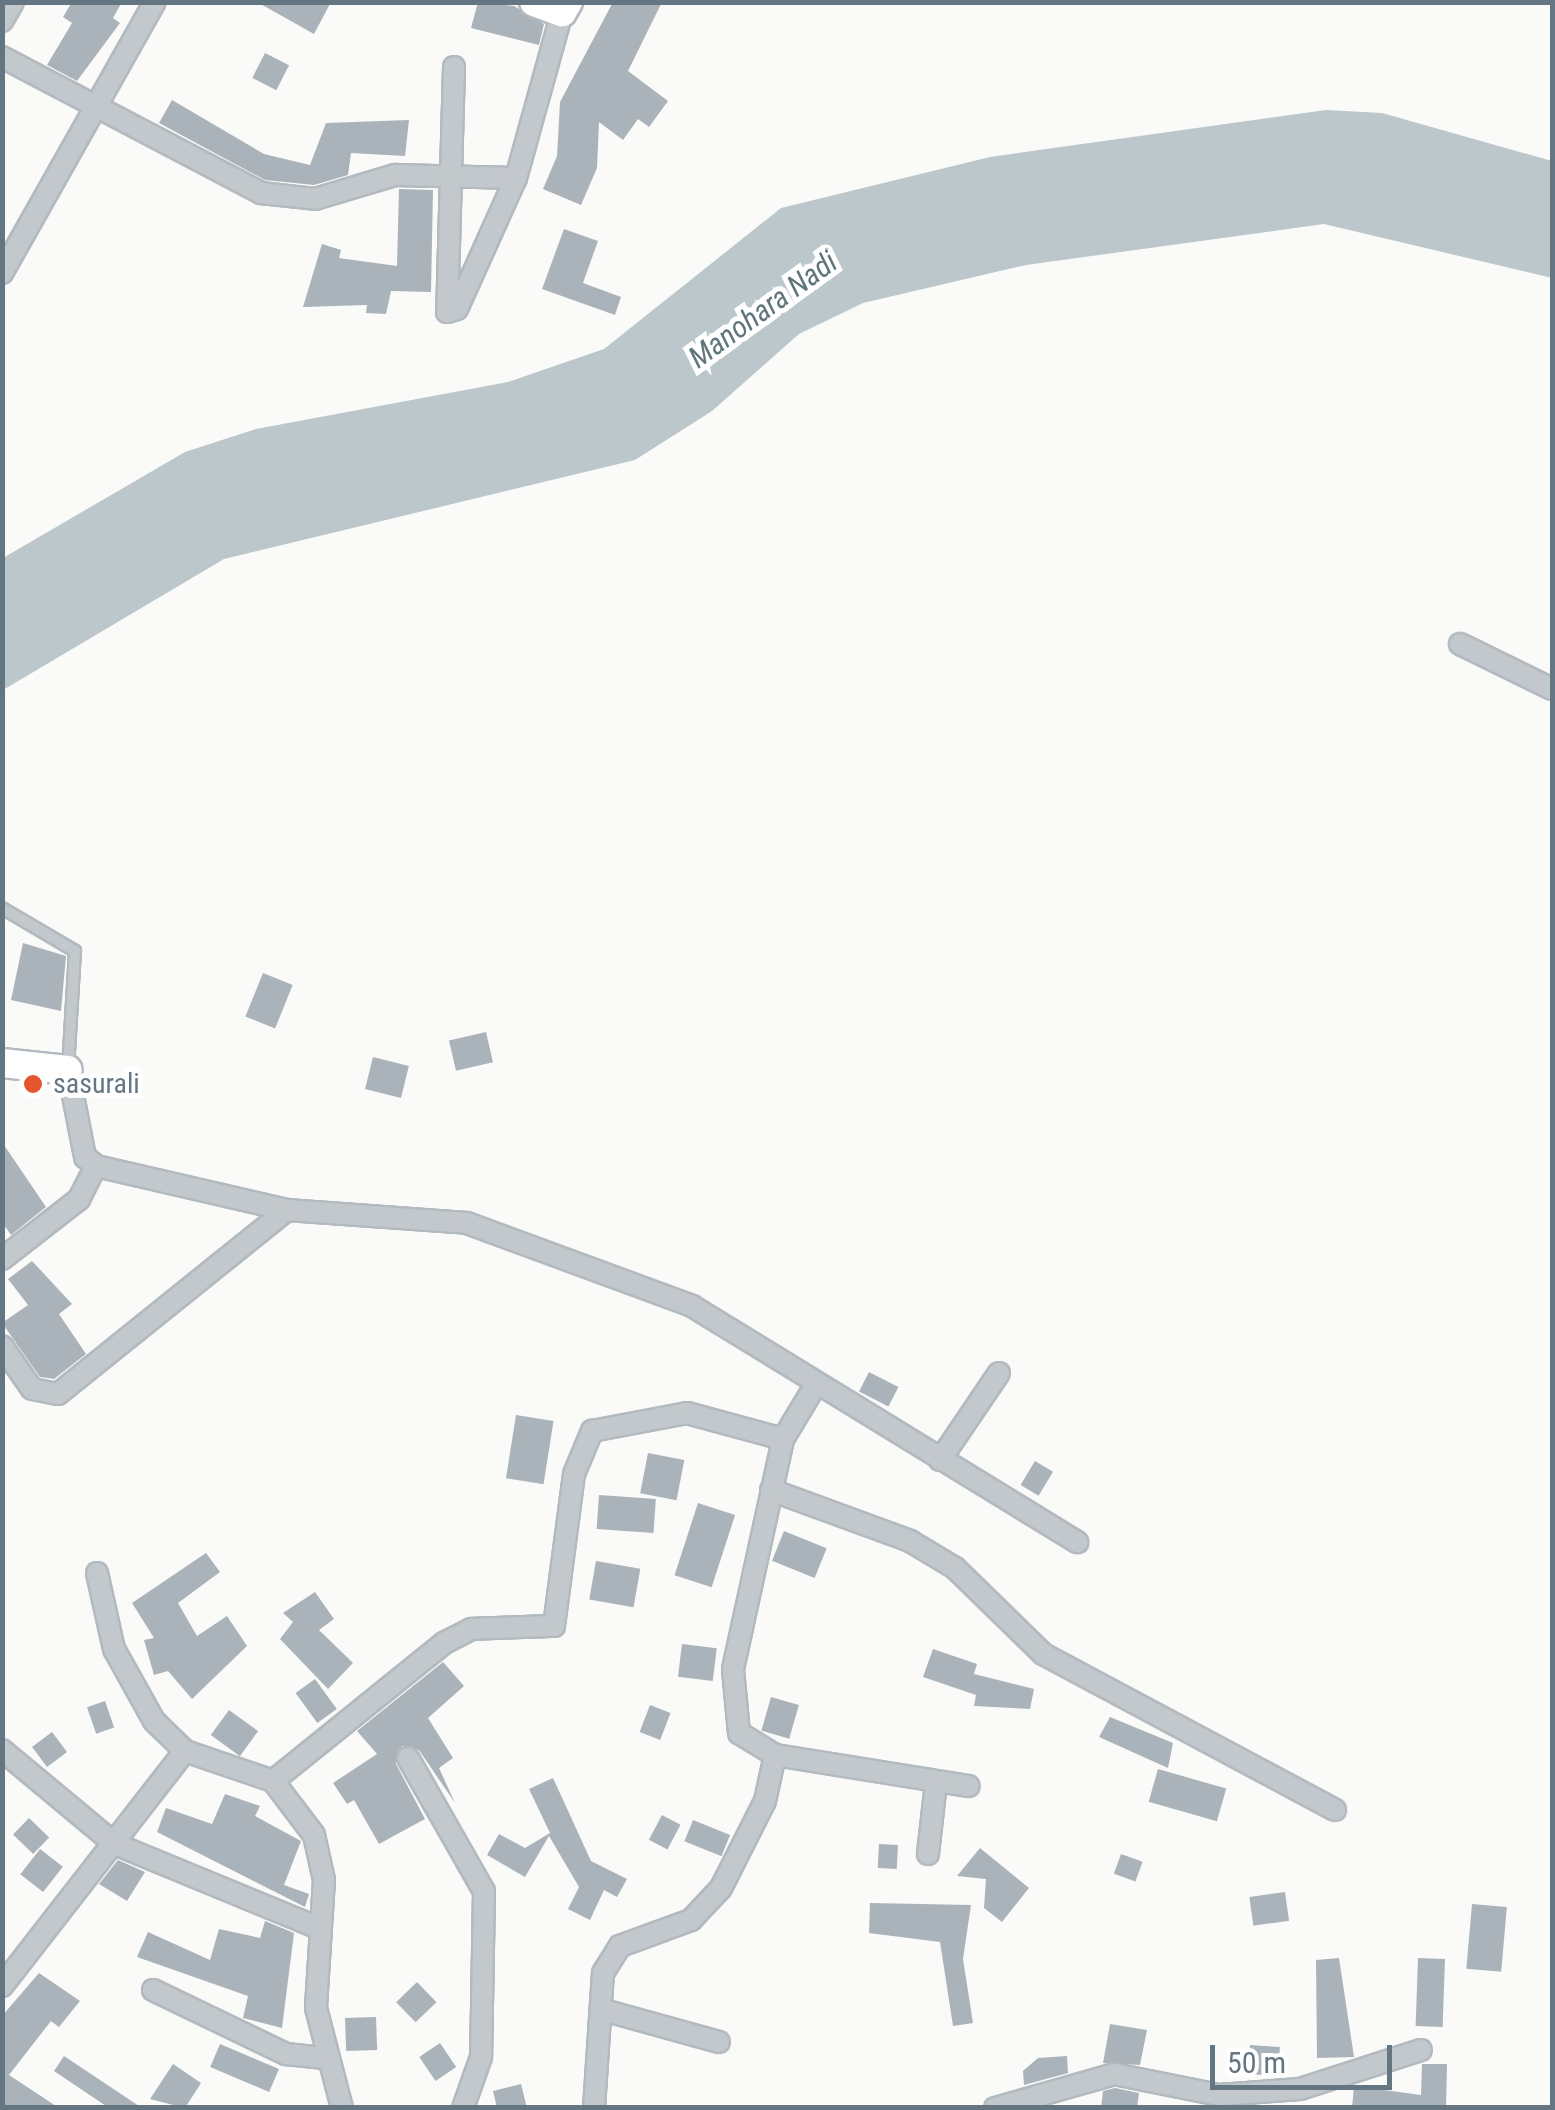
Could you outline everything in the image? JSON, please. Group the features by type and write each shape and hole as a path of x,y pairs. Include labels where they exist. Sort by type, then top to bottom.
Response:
{"street":[{"path":"2,21 13,2"},
{"path":"2,272 156,2"},
{"path":"454,67 446,312 456,309 516,178 565,7 534,2"},
{"path":"2,57 97,108 169,138 243,187 294,200 448,173 516,178"},
{"path":"1460,644 1552,689"},
{"path":"3,1063 68,1070 85,1157 96,1166 287,1210 467,1224 692,1306 815,1386 1077,1542"},
{"path":"2,1259 79,1199 96,1166"},
{"path":"2,1346 32,1388 58,1394 287,1210"},
{"path":"940,1460 999,1373"},
{"path":"815,1386 783,1439 770,1490 730,1696 739,1733 774,1755 969,1786"},
{"path":"272,1781 444,1643 471,1629 554,1626 574,1474 592,1431 686,1413 783,1439"},
{"path":"770,1490 910,1541 955,1568 1044,1654 1336,1810"},
{"path":"97,1573 129,1682 184,1751 272,1781 318,1845 322,2058 342,2108"},
{"path":"2,1750 116,1844 319,1928"},
{"path":"2,1986 116,1844 184,1751"},
{"path":"594,2108 607,2010 603,1973 620,1946 691,1920 744,1854 774,1755"},
{"path":"408,1758 484,1890 481,2057 463,2108"},
{"path":"928,1854 936,1783"},
{"path":"153,1990 286,2054 322,2058"},
{"path":"607,2010 719,2042"},
{"path":"994,2108 1114,2074 1220,2095 1300,2089 1421,2050"}],"lane":[{"path":"2,908 75,951 68,1070"}],"water":[{"name":"Manohara Nadi","path":"1326,110 1382,113 1552,161 1552,278 1324,224 1026,265 863,303 799,334 712,411 635,460 224,559 3,690 3,558 185,452 256,429 508,382 604,349 781,208 990,157"}],"building":[{"path":"72,2 122,2 113,18 120,23 77,81 47,65 72,23 63,17"},
{"path":"257,2 331,2 314,34"},
{"path":"478,2 514,6 544,24 539,45 471,28"},
{"path":"613,2 662,2 628,71 668,101 649,127 638,119 623,140 599,122 597,168 581,205 543,189 557,156 560,102"},
{"path":"265,53 289,65 276,90 252,78"},
{"path":"172,100 264,154 310,165 326,123 409,120 405,156 351,153 348,175 314,185 265,180 159,123"},
{"path":"399,189 433,190 431,292 391,291 386,314 366,313 367,305 303,307 322,244 341,250 339,258 397,266"},
{"path":"564,229 598,241 583,283 621,297 615,315 542,289"},
{"path":"23,943 66,956 61,1011 11,1000"},
{"path":"263,973 293,985 275,1029 245,1017"},
{"path":"486,1032 493,1062 456,1071 449,1041"},
{"path":"373,1057 409,1066 401,1098 365,1089"},
{"path":"2,1142 46,1207 11,1235 2,1222"},
{"path":"32,1261 72,1304 59,1314 86,1354 54,1379 40,1377 2,1323 28,1305 8,1279"},
{"path":"869,1372 898,1387 888,1407 859,1392"},
{"path":"516,1415 554,1421 544,1484 506,1478"},
{"path":"648,1453 684,1460 676,1500 640,1493"},
{"path":"1035,1461 1053,1472 1039,1496 1021,1485"},
{"path":"599,1495 656,1499 653,1533 597,1529"},
{"path":"698,1503 735,1515 712,1587 675,1575"},
{"path":"784,1531 827,1548 815,1578 772,1561"},
{"path":"206,1553 220,1572 178,1603 197,1636 227,1616 247,1646 192,1699 168,1671 154,1675 144,1640 154,1638 132,1603"},
{"path":"596,1561 640,1569 634,1607 589,1599"},
{"path":"315,1592 334,1619 319,1630 353,1663 328,1689 280,1639 293,1622 283,1613"},
{"path":"682,1644 717,1648 713,1681 678,1677"},
{"path":"933,1649 977,1664 974,1674 1034,1689 1030,1709 974,1706 976,1695 923,1677"},
{"path":"443,1662 464,1686 428,1718 453,1758 439,1768 455,1803 419,1750 402,1746 396,1764 425,1819 379,1844 354,1800 347,1804 333,1783 377,1754 357,1731"},
{"path":"315,1679 337,1709 317,1723 296,1693"},
{"path":"771,1697 799,1705 789,1739 761,1731"},
{"path":"105,1701 114,1727 96,1734 87,1707"},
{"path":"650,1705 671,1713 660,1740 640,1732"},
{"path":"229,1710 258,1731 240,1756 211,1735"},
{"path":"1110,1717 1173,1743 1168,1768 1099,1737"},
{"path":"52,1732 67,1752 47,1767 32,1747"},
{"path":"1158,1769 1226,1789 1217,1821 1149,1802"},
{"path":"553,1778 591,1861 627,1879 617,1897 604,1890 590,1920 568,1909 579,1887 549,1836 525,1877 487,1855 499,1834 525,1848 550,1833 529,1789"},
{"path":"225,1794 260,1806 255,1816 301,1841 284,1885 309,1894 305,1907 157,1832 166,1808 212,1824"},
{"path":"662,1815 681,1825 667,1850 649,1840"},
{"path":"29,1818 49,1837 33,1854 13,1835"},
{"path":"693,1820 730,1835 721,1856 684,1841"},
{"path":"879,1844 898,1845 897,1869 878,1868"},
{"path":"980,1848 1029,1888 1002,1922 984,1908 986,1879 957,1876"},
{"path":"40,1849 63,1867 43,1892 20,1874"},
{"path":"1121,1854 1143,1862 1135,1882 1114,1874"},
{"path":"118,1860 145,1872 127,1901 99,1884"},
{"path":"1285,1892 1289,1921 1253,1926 1249,1897"},
{"path":"870,1903 971,1905 963,1959 973,2023 953,2026 940,1942 869,1933"},
{"path":"1472,1904 1507,1907 1501,1972 1466,1969"},
{"path":"265,1921 294,1933 282,2028 243,2018 248,1996 137,1957 148,1932 210,1960 219,1929 260,1938"},
{"path":"1339,1958 1354,2057 1317,2058 1316,1960"},
{"path":"1418,1958 1445,1959 1443,2027 1416,2026"},
{"path":"39,1973 80,2001 59,2027 51,2021 9,2075 59,2108 2,2108 2,2016"},
{"path":"417,1982 436,2002 416,2022 396,2002"},
{"path":"376,2017 377,2050 346,2051 345,2018"},
{"path":"1110,2024 1147,2030 1140,2065 1103,2063"},
{"path":"440,2043 456,2067 435,2081 419,2057"},
{"path":"220,2044 279,2069 269,2092 210,2067"},
{"path":"1250,2045 1280,2047 1278,2076 1248,2074"},
{"path":"64,2056 142,2108 109,2108 54,2071"},
{"path":"1067,2056 1068,2073 1024,2085 1023,2071 1038,2058"},
{"path":"173,2064 201,2083 185,2108 150,2099"},
{"path":"1422,2064 1447,2064 1446,2108 1352,2108 1354,2086 1421,2095"},
{"path":"521,2084 527,2108 497,2108 493,2091"},
{"path":"1115,2088 1139,2093 1137,2108 1101,2108 1103,2091"}],"place":[{"name":"sasurali","path":"33,1084"}]}
